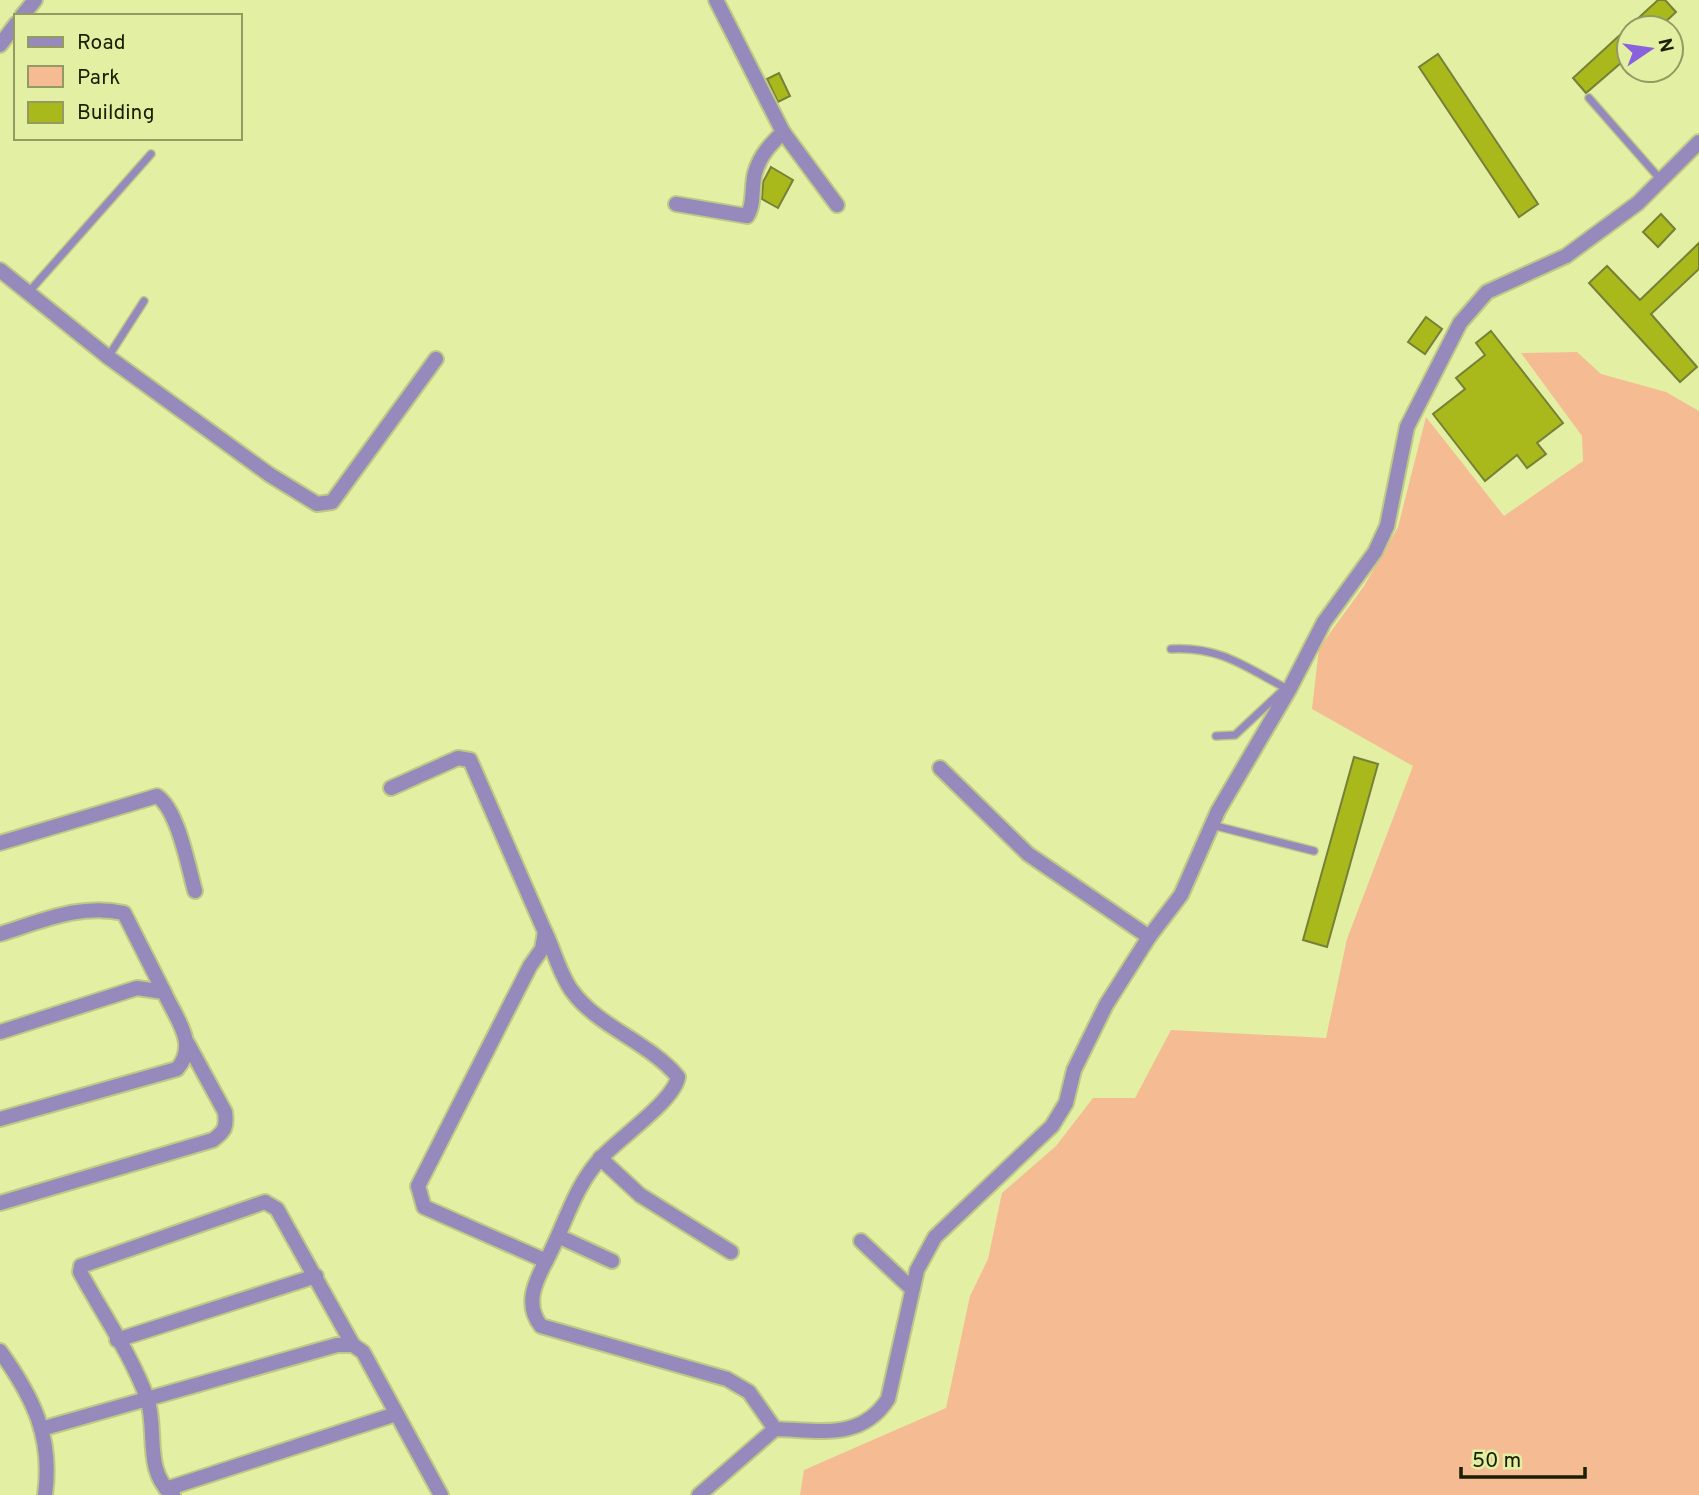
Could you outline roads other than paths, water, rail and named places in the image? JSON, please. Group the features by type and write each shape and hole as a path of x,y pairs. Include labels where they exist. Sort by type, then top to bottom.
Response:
{"street":[{"path":"24,14 35,0"},
{"path":"716,0 783,132 837,205"},
{"path":"0,44 14,26"},
{"path":"676,204 747,216 755,173 765,150 783,132"},
{"path":"699,1495 775,1429 841,1430 862,1425 878,1415 888,1399 895,1374 917,1270 935,1237 1052,1126 1066,1103 1074,1070 1106,1005 1149,937 1181,895 1212,825 1324,622 1370,560 1383,535 1407,427 1460,323 1487,292 1566,256 1639,203 1699,142"},
{"path":"0,270 108,357 270,475 317,505 332,502 436,359"},
{"path":"391,788 458,758 470,760 572,991 593,1012 661,1059 678,1077 670,1093 600,1158 575,1192 560,1237 536,1280 531,1304 541,1325 727,1379 749,1392 775,1429"},
{"path":"940,768 1028,854 1149,937"},
{"path":"0,843 157,796 166,802 172,814 195,891"},
{"path":"0,934 83,909 104,908 124,914 225,1112 227,1125 213,1140 0,1203"},
{"path":"545,932 542,949 530,966 418,1186 424,1207 546,1261"},
{"path":"0,1032 137,988 164,992"},
{"path":"0,1119 177,1069 187,1057 188,1044"},
{"path":"600,1158 640,1195 731,1252"},
{"path":"396,1413 170,1492 156,1471 148,1399 80,1272 81,1266 249,1206 265,1202 277,1209 353,1345 363,1352 441,1495"},
{"path":"560,1237 612,1261"},
{"path":"861,1241 912,1289"},
{"path":"117,1340 316,1276"},
{"path":"41,1429 337,1345 353,1345"},
{"path":"0,1352 28,1390 41,1429 47,1480 45,1495"}],"lane":[{"path":"1589,99 1661,180"},
{"path":"27,293 151,153"},
{"path":"108,357 144,301"},
{"path":"1171,649 1209,650 1257,670 1287,689 1235,735 1216,736"},
{"path":"1212,825 1314,851"}]}
